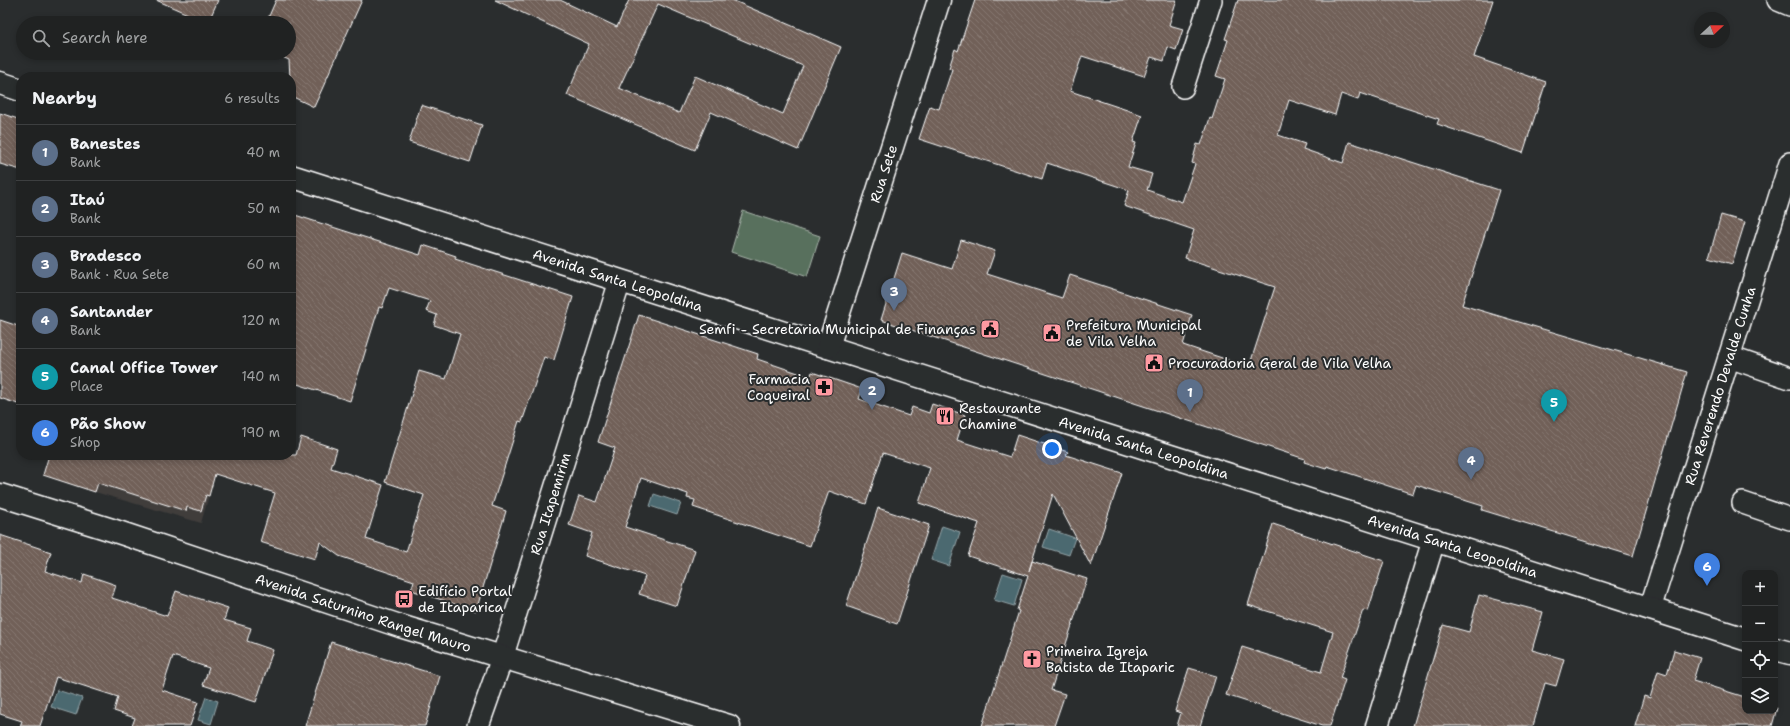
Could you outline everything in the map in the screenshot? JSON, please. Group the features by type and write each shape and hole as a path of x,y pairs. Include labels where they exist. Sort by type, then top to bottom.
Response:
{"street":[{"name":"Rua Sete","path":"828,347 938,0"},
{"path":"1183,87 1211,0"},
{"path":"1778,0 1790,5"},
{"path":"0,83 16,88"},
{"name":"Rua Reverendo Devalde Cunha","path":"1650,609 1790,163"},
{"name":"Avenida Santa Leopoldina","path":"296,178 1742,638"},
{"name":"Rua Itapemirim","path":"478,726 502,658 620,280"},
{"path":"1729,358 1790,378"},
{"name":"Avenida Saturnino Rangel Mauro","path":"0,495 502,658 729,726"},
{"path":"1743,503 1790,520"},
{"path":"1377,726 1434,539"},
{"path":"1778,650 1790,654"}],"shaded area":[{"path":"105,460 220,460 201,523 95,492"}],"green space":[{"path":"743,211 820,236 807,277 731,252"}],"water":[{"path":"654,494 681,503 677,515 650,506"},
{"path":"942,526 960,532 949,566 931,560"},
{"path":"1049,529 1075,538 1069,555 1043,547"},
{"path":"1003,573 1022,579 1014,606 994,600"},
{"path":"57,690 82,698 76,715 51,707"},
{"path":"206,697 218,701 211,724 198,720"}],"building":[{"path":"156,0 218,0 211,16 192,16"},
{"path":"276,0 362,0 314,107 296,98 296,72 290,72 289,60 296,60 296,16 269,16"},
{"path":"495,0 560,0 617,27 629,0 732,0 841,47 798,150 711,112 695,150 567,95 589,44","holes":["658,4 803,66 783,114 695,76 679,113 619,88"]},
{"path":"975,0 1177,0 1169,25 1183,29 1176,50 1168,47 1164,61 1151,57 1144,76 1082,56 1070,91 1142,115 1133,142 1136,143 1128,167 1152,174 1147,190 1182,202 1195,164 1192,163 1197,144 1201,145 1210,118 1212,119 1225,79 1216,76 1228,40 1225,39 1238,0 1493,0 1474,57 1546,82 1523,153 1437,124 1439,119 1360,93 1358,100 1341,94 1335,115 1289,100 1278,135 1305,144 1303,149 1343,163 1349,142 1499,190 1462,305 1687,372 1633,556 1482,510 1483,506 1416,485 1413,494 1327,466 1326,469 1304,462 1305,459 881,320 902,253 952,269 961,240 995,251 987,274 1062,298 1070,275 1192,315 1183,345 1249,367 1275,287 1185,258 1194,230 1124,206 1129,190 1047,163 1042,179 919,139 930,106 939,109 952,69 949,68 955,49 958,51"},
{"path":"421,105 482,125 470,162 409,142"},
{"path":"0,113 16,118 16,169 0,164"},
{"path":"296,215 420,255 423,245 456,256 455,259 573,297 554,360 544,357 522,422 519,421 492,506 506,511 476,611 411,590 414,581 339,556 320,542 315,559 260,542 275,493 215,474 209,496 206,495 201,511 187,507 186,511 98,483 95,492 43,475 48,460 296,460 301,437 337,449 331,468 383,485 366,539 406,552 424,495 385,482 419,371 446,379 460,334 434,325 437,315 426,311 430,301 389,288 382,308 379,307 350,401 296,384"},
{"path":"1721,215 1745,222 1732,264 1709,257"},
{"path":"639,315 758,354 757,359 810,377 812,372 862,389 859,399 909,416 912,407 929,413 932,404 965,415 957,440 1010,457 1017,435 1068,452 1066,455 1122,473 1091,566 1053,494 1032,561 1087,579 1051,690 1065,694 1054,726 982,726 1019,611 1017,610 1028,576 968,556 979,523 919,503 930,468 883,453 866,504 829,491 810,546 693,507 695,500 687,498 688,494 641,478 625,527 695,550 677,606 639,594 645,576 585,556 592,533 569,525 579,496 597,502 615,448 598,442"},
{"path":"0,320 16,325 16,403 0,398"},
{"path":"878,508 929,525 897,624 846,606"},
{"path":"1273,524 1384,561 1368,611 1363,610 1340,678 1345,680 1330,726 1322,726 1226,695 1242,647 1321,672 1333,632 1248,605"},
{"path":"0,535 51,552 45,571 82,583 84,574 116,585 112,598 167,616 176,591 228,608 224,620 251,628 247,641 273,650 256,702 203,685 209,668 173,656 162,690 198,702 190,726 132,726 135,718 114,711 118,697 56,677 40,726 20,726 22,721 0,714"},
{"path":"1479,595 1543,612 1532,650 1564,659 1556,686 1545,683 1533,726 1413,726 1443,625 1469,632"},
{"path":"331,642 440,676 425,726 305,726"},
{"path":"1674,650 1700,658 1693,681 1742,696 1742,714 1775,714 1772,726 1635,726 1644,696 1650,698 1658,671 1667,674"},
{"path":"1189,668 1216,676 1200,726 1177,726 1181,713 1175,711"}],"place":[{"name":"Bradesco","path":"894,311"},
{"name":"Semfi - Secretaria Municipal de Finanças","path":"990,329"},
{"name":"Prefeitura Municipal de Vila Velha","path":"1052,333"},
{"name":"Procuradoria Geral de Vila Velha","path":"1154,363"},
{"name":"Farmacia Coqueiral","path":"824,387"},
{"name":"Itaú","path":"872,410"},
{"name":"Banestes","path":"1190,412"},
{"name":"Restaurante Chamine","path":"945,416"},
{"name":"Canal Office Tower","path":"1554,422"},
{"name":"Santander","path":"1471,480"},
{"name":"Pão Show","path":"1707,586"},
{"name":"Edifício Portal de Itaparica","path":"404,599"},
{"name":"Primeira Igreja Batista de Itaparic","path":"1032,659"}]}
